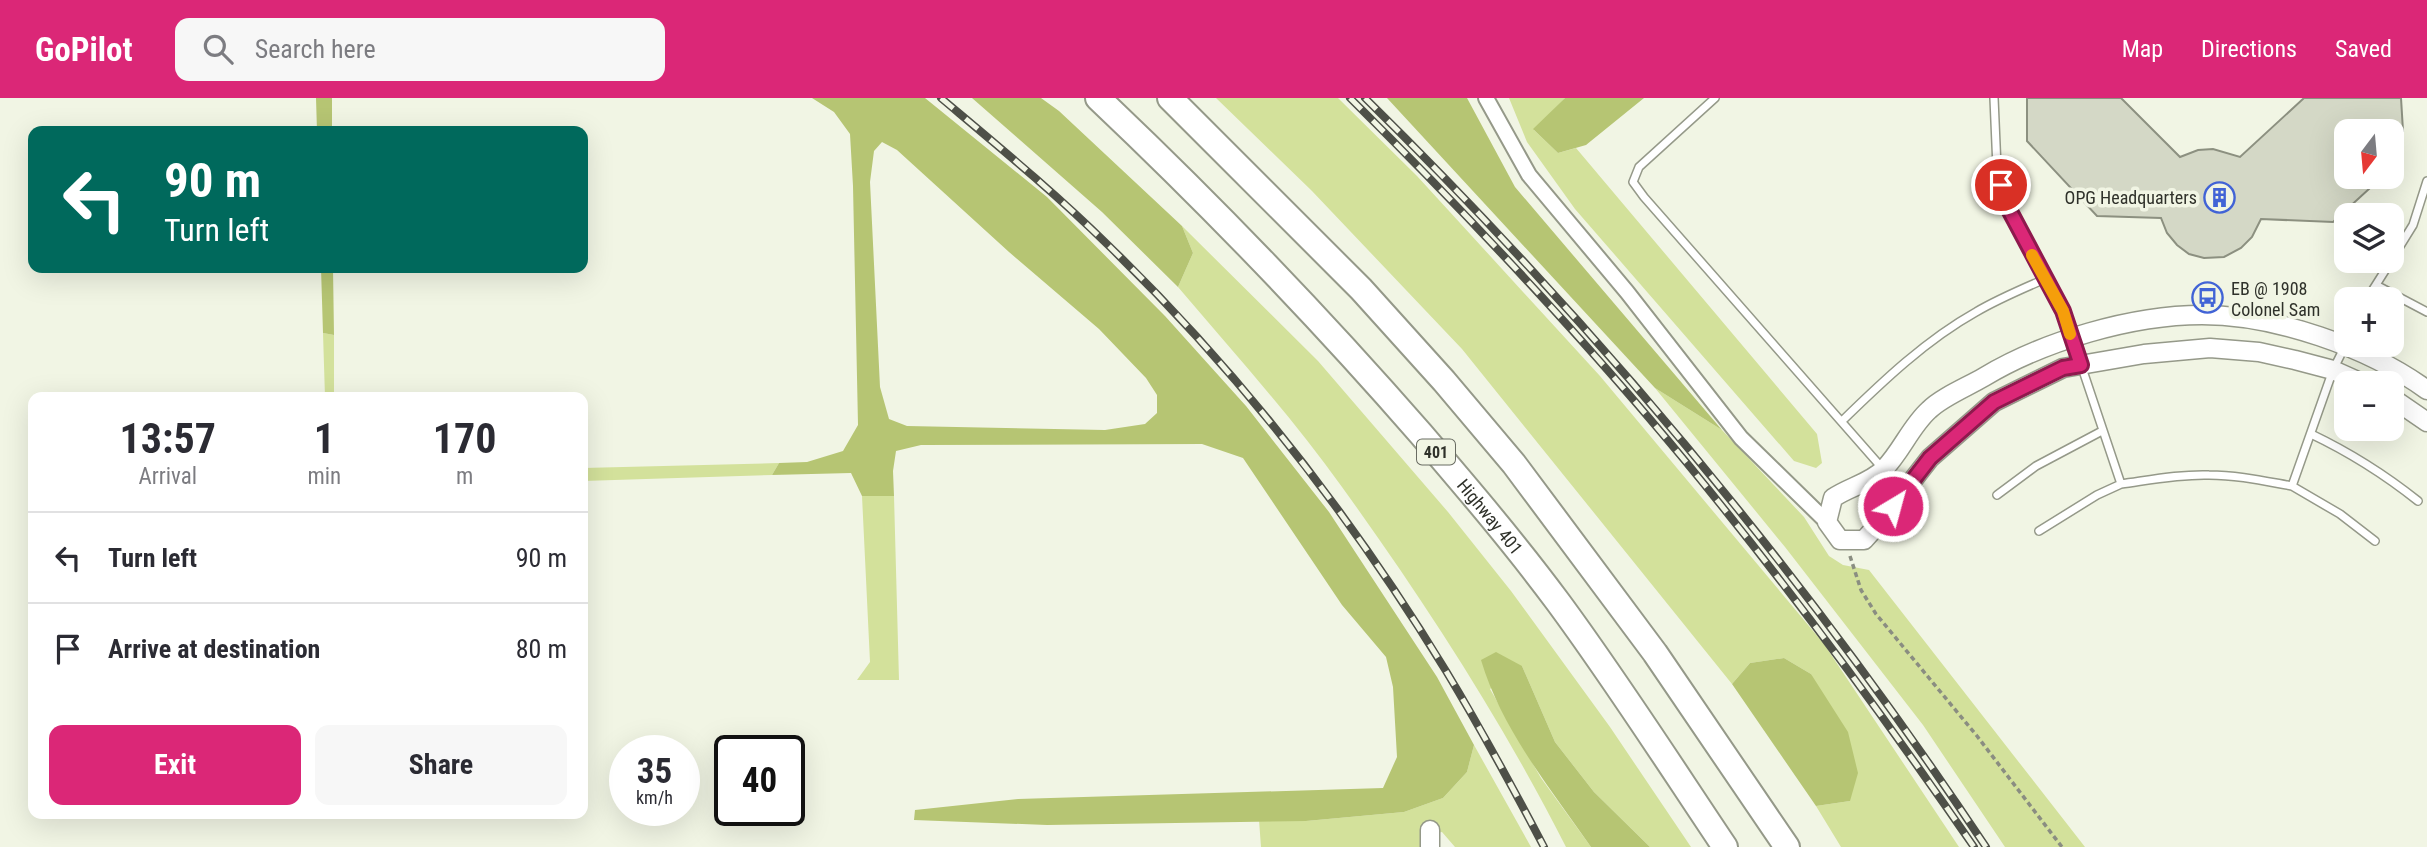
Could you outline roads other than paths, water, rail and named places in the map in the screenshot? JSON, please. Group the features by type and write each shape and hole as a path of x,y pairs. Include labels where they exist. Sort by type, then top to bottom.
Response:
{"highway":[{"name":"Highway 401","path":"1098,98 1186,182 1362,366 1478,500 1558,601 1725,847"},
{"path":"1170,98 1360,289 1444,381 1514,464 1655,653 1787,847"}],"street":[{"path":"1486,98 1529,175 1627,292 1741,438 1827,522 1840,540 1864,540 1930,458 1994,402 2063,368 2144,354 2210,348 2259,352 2333,370"},
{"path":"1827,522 1833,498 1848,488 1866,482 1883,470 1929,409 2005,364 2071,338 2166,316 2205,315 2252,320 2334,340"},
{"path":"2370,357 2427,390"},
{"path":"2404,406 2427,422"}],"lane":[{"path":"1715,98 1639,167 1633,182 1883,470 1904,490"},
{"path":"1994,98 1997,168 2005,202 2063,311 2121,484"},
{"path":"2404,240 2413,225 2427,181"},
{"path":"2384,273 2376,285 2427,312"},
{"path":"1842,421 1888,376 1924,348 1976,312 2045,279"},
{"path":"2292,486 2340,357"},
{"path":"1997,495 2036,466 2102,431"},
{"path":"2311,434 2353,454 2388,476 2418,501"},
{"path":"2039,531 2097,495 2121,484 2208,474 2292,486 2340,514 2375,541"}],"railway":[{"path":"941,98 1047,188 1156,293 1247,395 1290,448 1372,557 1410,614 1472,715 1544,847"},
{"path":"1350,98 1523,276 1686,462 1834,652 1974,847"},
{"path":"1365,98 1535,273 1695,457 1772,551 1846,648 1986,847"}],"place":[{"name":"OPG Headquarters","path":"2220,197"},
{"name":"EB @ 1908 Colonel Sam","path":"2208,298"}]}
